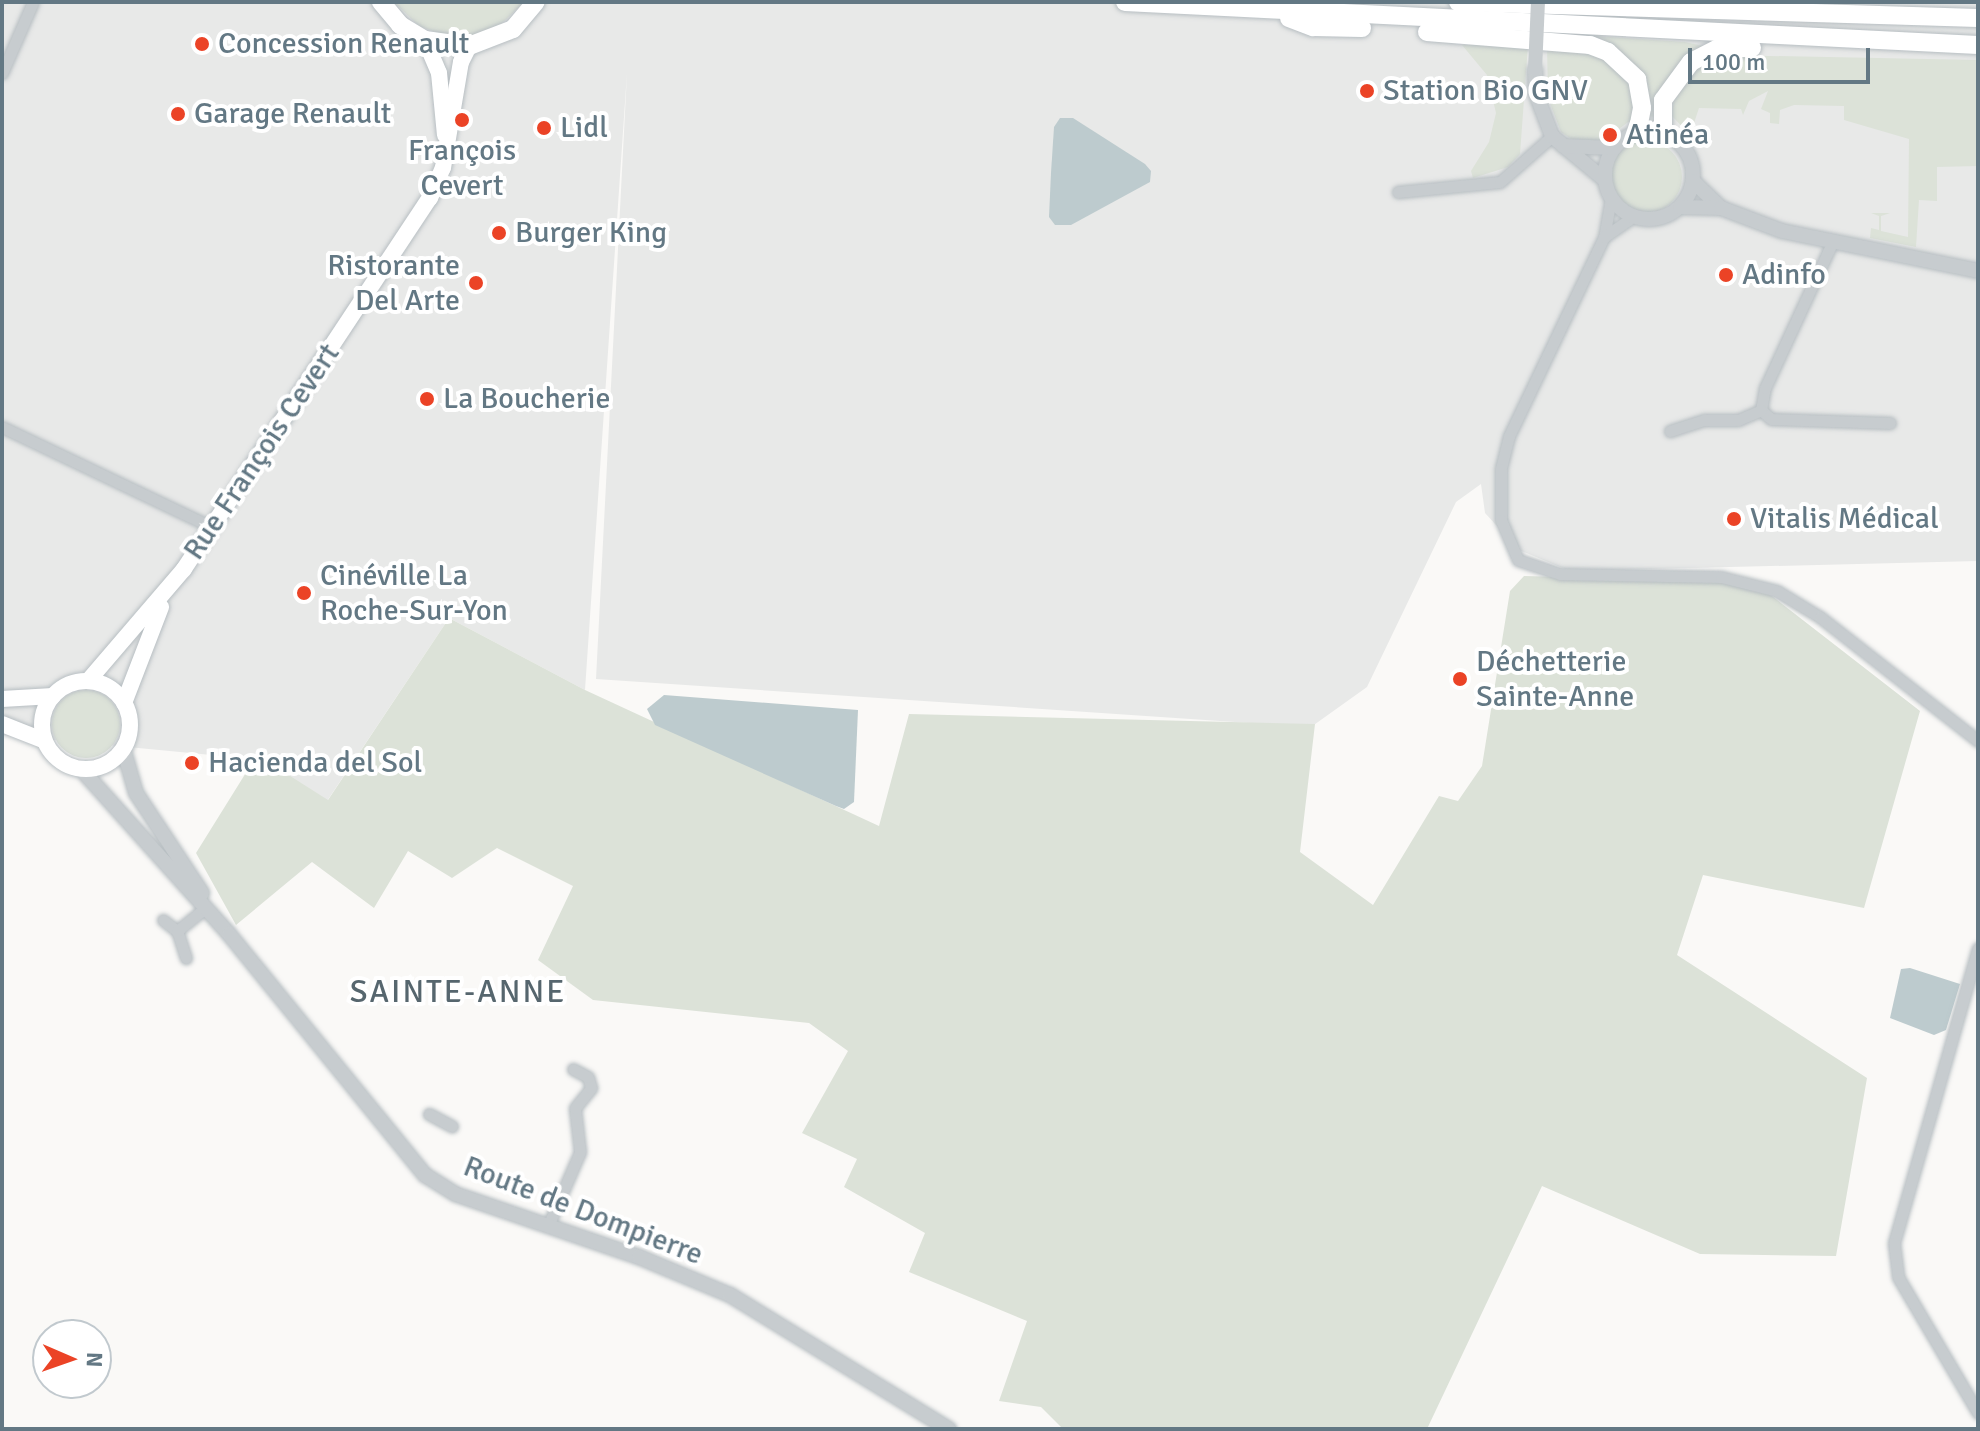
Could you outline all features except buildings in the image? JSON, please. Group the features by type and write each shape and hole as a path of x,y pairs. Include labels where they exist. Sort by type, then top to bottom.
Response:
{"main road":[{"path":"381,2 400,25 425,40 469,46 513,29 536,2"},
{"path":"1125,2 1819,40 1978,45"},
{"path":"1458,2 1978,18"},
{"path":"1272,11 1313,27 1590,45 1608,52 1637,79 1642,108 1637,133"},
{"name":"Rue François Cevert","path":"425,40 439,73 447,145"},
{"path":"1663,133 1663,100 1691,62 1717,49 1797,50 1819,40"},
{"name":"Rue François Cevert","path":"88,681 168,592 430,198 447,145 461,62 469,46"},
{"name":"Rue François Cevert","path":"124,703 168,592"},
{"path":"2,699 53,696 88,681 115,691 124,703 130,725 123,748 105,764 81,769 59,760 45,741 43,717 53,696"},
{"path":"2,724 45,741"}],"street":[{"path":"2,73 33,2"},
{"path":"1538,2 1535,70 1539,106 1557,141 1605,180 1611,198 1604,237 1509,436 1501,469 1501,520 1518,560 1560,574 1721,577 1777,591 1820,617 1978,741"},
{"path":"1398,192 1500,182 1557,141 1614,148 1637,133 1663,133 1687,152 1693,181 1721,208"},
{"path":"1605,180 1614,148"},
{"path":"1680,207 1693,181"},
{"path":"1611,198 1633,217 1658,219 1680,207 1721,208 1782,231 1978,271"},
{"path":"1604,237 1633,217"},
{"path":"1761,410 1765,388 1833,241"},
{"path":"1761,410 1771,419 1890,423"},
{"path":"1670,431 1704,420 1738,420 1761,410"},
{"path":"2,427 210,526"},
{"name":"Route de Dompierre","path":"123,748 136,793 229,934"},
{"name":"Route de Dompierre","path":"81,769 229,934 425,1175 455,1194 730,1295 949,1429"},
{"path":"177,931 205,908"},
{"path":"163,920 177,931 186,958"},
{"path":"1978,948 1894,1243 1898,1277 1978,1413"},
{"path":"548,1226 580,1152 575,1108 591,1088 588,1077 573,1069"},
{"path":"429,1114 452,1126"}],"shaded area":[{"path":"2,2 1978,2 1978,561 1570,571 1519,550 1485,513 1481,484 1456,502 1367,687 1311,727 596,679 627,73 585,690 449,618 327,801 263,760 2,735"},
{"path":"394,2 524,2 498,27 472,36 444,35 419,26"},
{"path":"1565,34 1685,42 1708,47 1657,117 1647,116 1640,78"},
{"path":"1462,45 1528,45 1520,154 1508,167 1473,178 1471,171 1489,142 1496,113 1487,75"},
{"path":"1547,45 1598,53 1633,86 1635,117 1600,143 1573,140 1561,132 1548,98"},
{"path":"1721,55 1978,60 1978,166 1937,167 1937,201 1919,200 1916,247 1870,238 1871,228 1879,230 1879,216 1871,213 1890,213 1881,216 1881,231 1908,237 1909,139 1844,120 1844,106 1794,105 1780,110 1779,124 1770,123 1770,113 1761,109 1768,91 1749,101 1743,115 1741,109 1699,108 1690,135 1672,116 1674,97 1698,63"},
{"path":"1060,118 1073,118 1145,164 1151,171 1150,182 1071,225 1055,225 1049,217 1051,173 1054,127"},
{"path":"1646,141 1666,147 1676,157 1682,177 1676,197 1666,207 1646,213 1626,207 1616,197 1610,177 1616,157 1626,147"},
{"path":"1524,576 1754,582 1920,711 1864,908 1703,875 1677,955 1867,1078 1836,1256 1700,1254 1542,1186 1427,1429 1063,1429 1041,1407 999,1401 1027,1321 909,1272 925,1233 844,1187 857,1159 802,1133 848,1051 809,1023 593,1000 538,960 573,886 497,848 452,878 408,851 374,908 312,862 236,925 196,853 257,755 328,800 449,618 585,690 879,826 909,714 1315,724 1300,852 1373,905 1439,796 1458,801 1482,766 1510,591"},
{"path":"86,690 110,700 120,724 110,748 86,758 62,748 52,724 62,700"},
{"path":"664,695 858,710 854,802 844,809 836,806 655,725 647,709"},
{"path":"1910,968 1960,984 1946,1030 1934,1035 1890,1018 1901,969"}],"place":[{"name":"Concession Renault","path":"202,44"},
{"name":"Station Bio GNV","path":"1367,91"},
{"name":"Garage Renault","path":"178,114"},
{"name":"François Cevert","path":"462,120"},
{"name":"Lidl","path":"544,128"},
{"name":"Atinéa","path":"1610,135"},
{"name":"Burger King","path":"499,233"},
{"name":"Adinfo","path":"1726,275"},
{"name":"Ristorante Del Arte","path":"476,283"},
{"name":"La Boucherie","path":"427,399"},
{"name":"Vitalis Médical","path":"1734,519"},
{"name":"Cinéville La Roche-Sur-Yon","path":"304,593"},
{"name":"Déchetterie Sainte-Anne","path":"1460,679"},
{"name":"Hacienda del Sol","path":"192,763"}],"district":[{"name":"SAINTE-ANNE","path":"458,992"}]}
